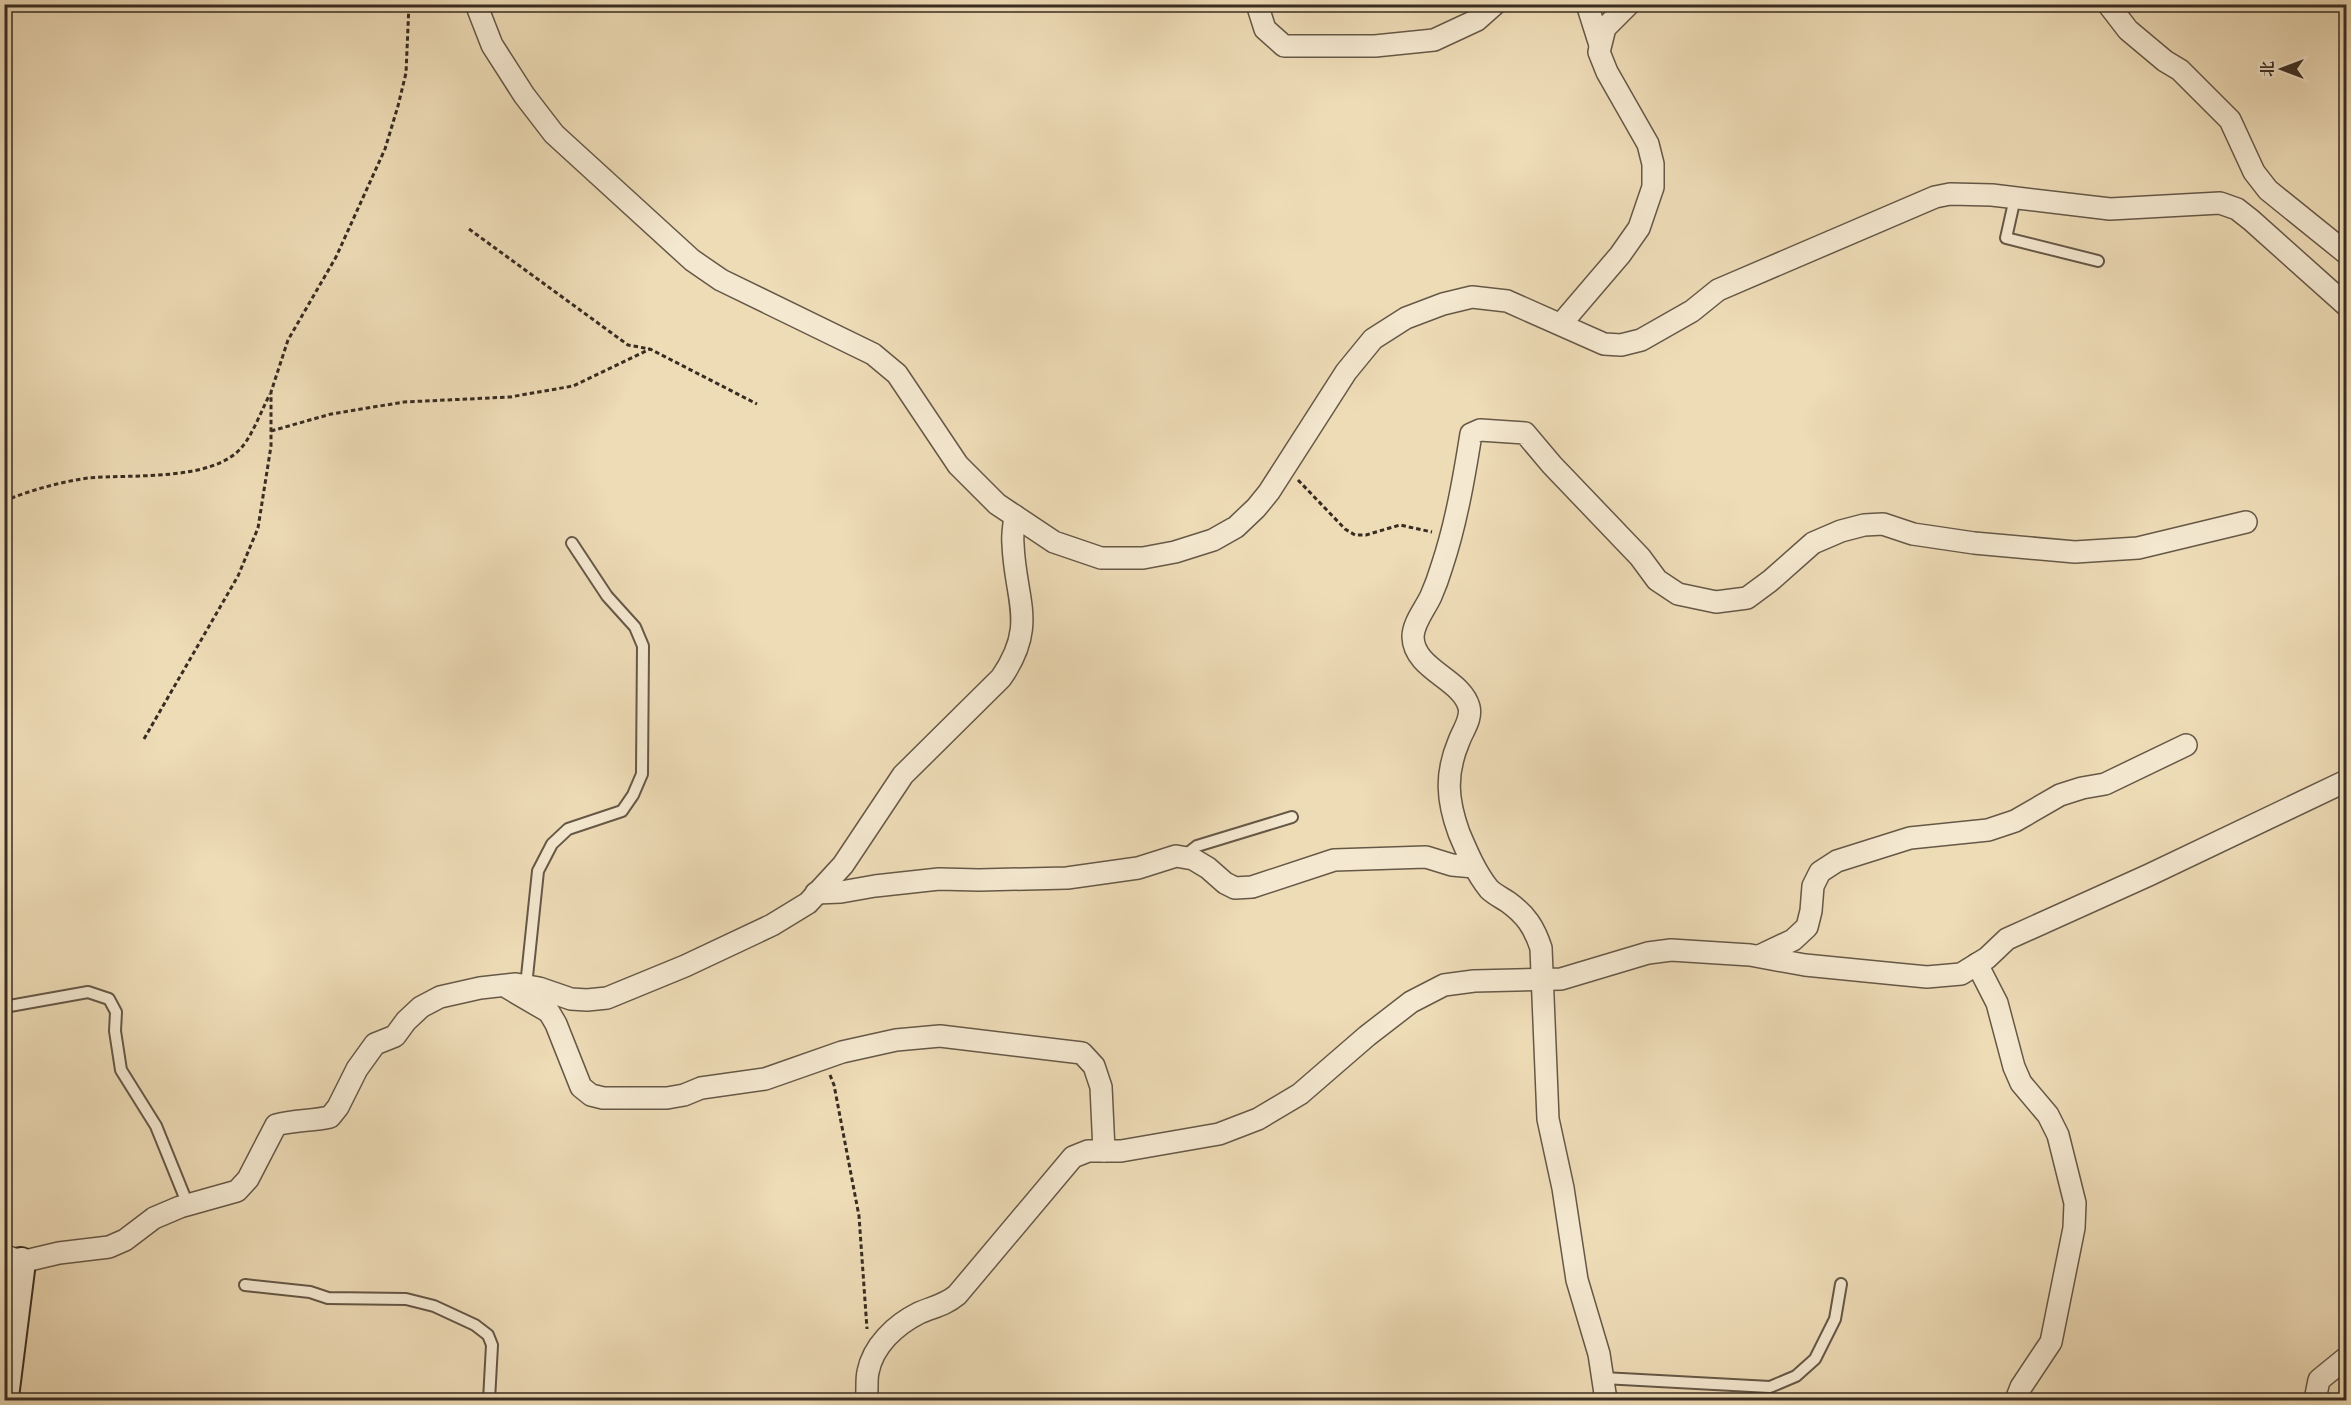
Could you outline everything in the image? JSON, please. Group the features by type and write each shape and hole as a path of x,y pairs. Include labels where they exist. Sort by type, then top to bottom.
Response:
{"street":[{"path":"476,4 492,45 524,95 554,134 692,260 721,280 873,354 897,374 958,465 997,504 1054,542 1101,558 1143,558 1175,552 1213,540 1236,527 1256,508 1346,372 1366,347 1373,339 1406,318 1443,304 1472,297 1507,301 1604,344 1621,345 1641,340 1692,311 1718,290 1935,196 1971,195 2015,198 2110,209 2220,203 2237,209 2251,220 2346,306"},
{"path":"1257,4 1264,29 1284,46 1375,46 1434,40 1477,20 1495,4"},
{"path":"1587,4 1600,45"},
{"path":"1561,324 1620,255 1639,228 1653,187 1653,164 1648,144 1607,72 1599,52 1605,28 1629,4"},
{"path":"2108,4 2128,30 2165,61 2181,70 2230,120 2254,172 2268,190 2346,253"},
{"path":"1606,1401 1599,1354 1577,1280 1563,1188 1548,1119 1541,948 1534,928 1521,912 1491,891 1474,867 1448,801 1450,774 1458,742 1468,722 1469,707 1460,692 1431,668 1417,651 1413,637 1420,615 1431,596 1443,565 1464,479 1471,434 1480,430 1525,433 1552,465 1632,549 1657,580 1678,594 1716,602 1747,598 1813,543 1841,531 1864,525 1883,524 1913,534 1974,543 2075,552 2138,548 2246,522"},
{"path":"4,1397 13,1258 109,1247 125,1240 154,1218 188,1205 237,1191 248,1179 276,1125 289,1121 330,1118 357,1069 375,1044 395,1036 406,1021 421,1007 440,997 504,985 526,986 571,999 607,998 685,966 772,925 808,903 843,865 903,775 1001,678 1014,660 1022,633 1022,608 1012,543 1015,516"},
{"path":"1759,956 1793,940 1807,927 1813,886 1820,872 1837,861 1910,838 1988,830 2015,821 2060,795 2105,784 2186,745"},
{"path":"866,1401 868,1373 874,1351 891,1333 917,1314 947,1304 957,1295 1072,1158 1088,1151 1157,1146 1219,1134 1258,1119 1299,1094 1411,1002 1444,985 1474,981 1561,979 1588,973 1648,953 1671,950 1759,956 1805,964 1928,976 1961,974 2007,939 2149,875 2346,781"},
{"path":"816,893 841,892 939,879 1067,878 1138,868 1176,856 1193,859 1235,888 1252,887 1334,860 1426,857 1474,867"},
{"path":"1977,964 1997,1003 2014,1067 2021,1083 2048,1115 2058,1135 2075,1203 2074,1228 2051,1342 2021,1387 2016,1401"},
{"path":"504,985 549,1012 556,1023 581,1088 591,1095 603,1098 667,1098 684,1095 701,1088 765,1078 822,1058 896,1040 940,1036 1082,1053 1094,1066 1101,1087 1104,1151"},
{"path":"2315,1401 2319,1380 2346,1358"}],"lane":[{"path":"2015,198 2006,238 2098,261"},
{"path":"526,986 538,871 552,844 568,830 622,811 633,795 642,774 643,646 635,627 607,596 572,543"},
{"path":"1182,857 1197,846 1292,817"},
{"path":"4,1007 88,992 110,999 116,1012 115,1031 121,1071 156,1126 188,1205"},
{"path":"1603,1378 1770,1387 1796,1376 1815,1359 1835,1319 1841,1284"},
{"path":"244,1285 310,1292 328,1298 406,1299 434,1306 475,1325 488,1335 492,1345 489,1401"}],"path":[{"path":"4,501 27,491 87,478 183,473 224,461 242,446 270,392 288,340 336,257 385,149 406,73 409,4"},
{"path":"469,228 628,345 650,350 757,405"},
{"path":"270,431 331,414 404,402 510,397 573,386 650,350"},
{"path":"144,739 238,576 258,528 270,446 270,392"},
{"path":"1285,466 1345,529 1355,535 1366,535 1400,525 1424,529 1449,539"},
{"path":"822,1058 834,1085 859,1216 867,1332"}]}
